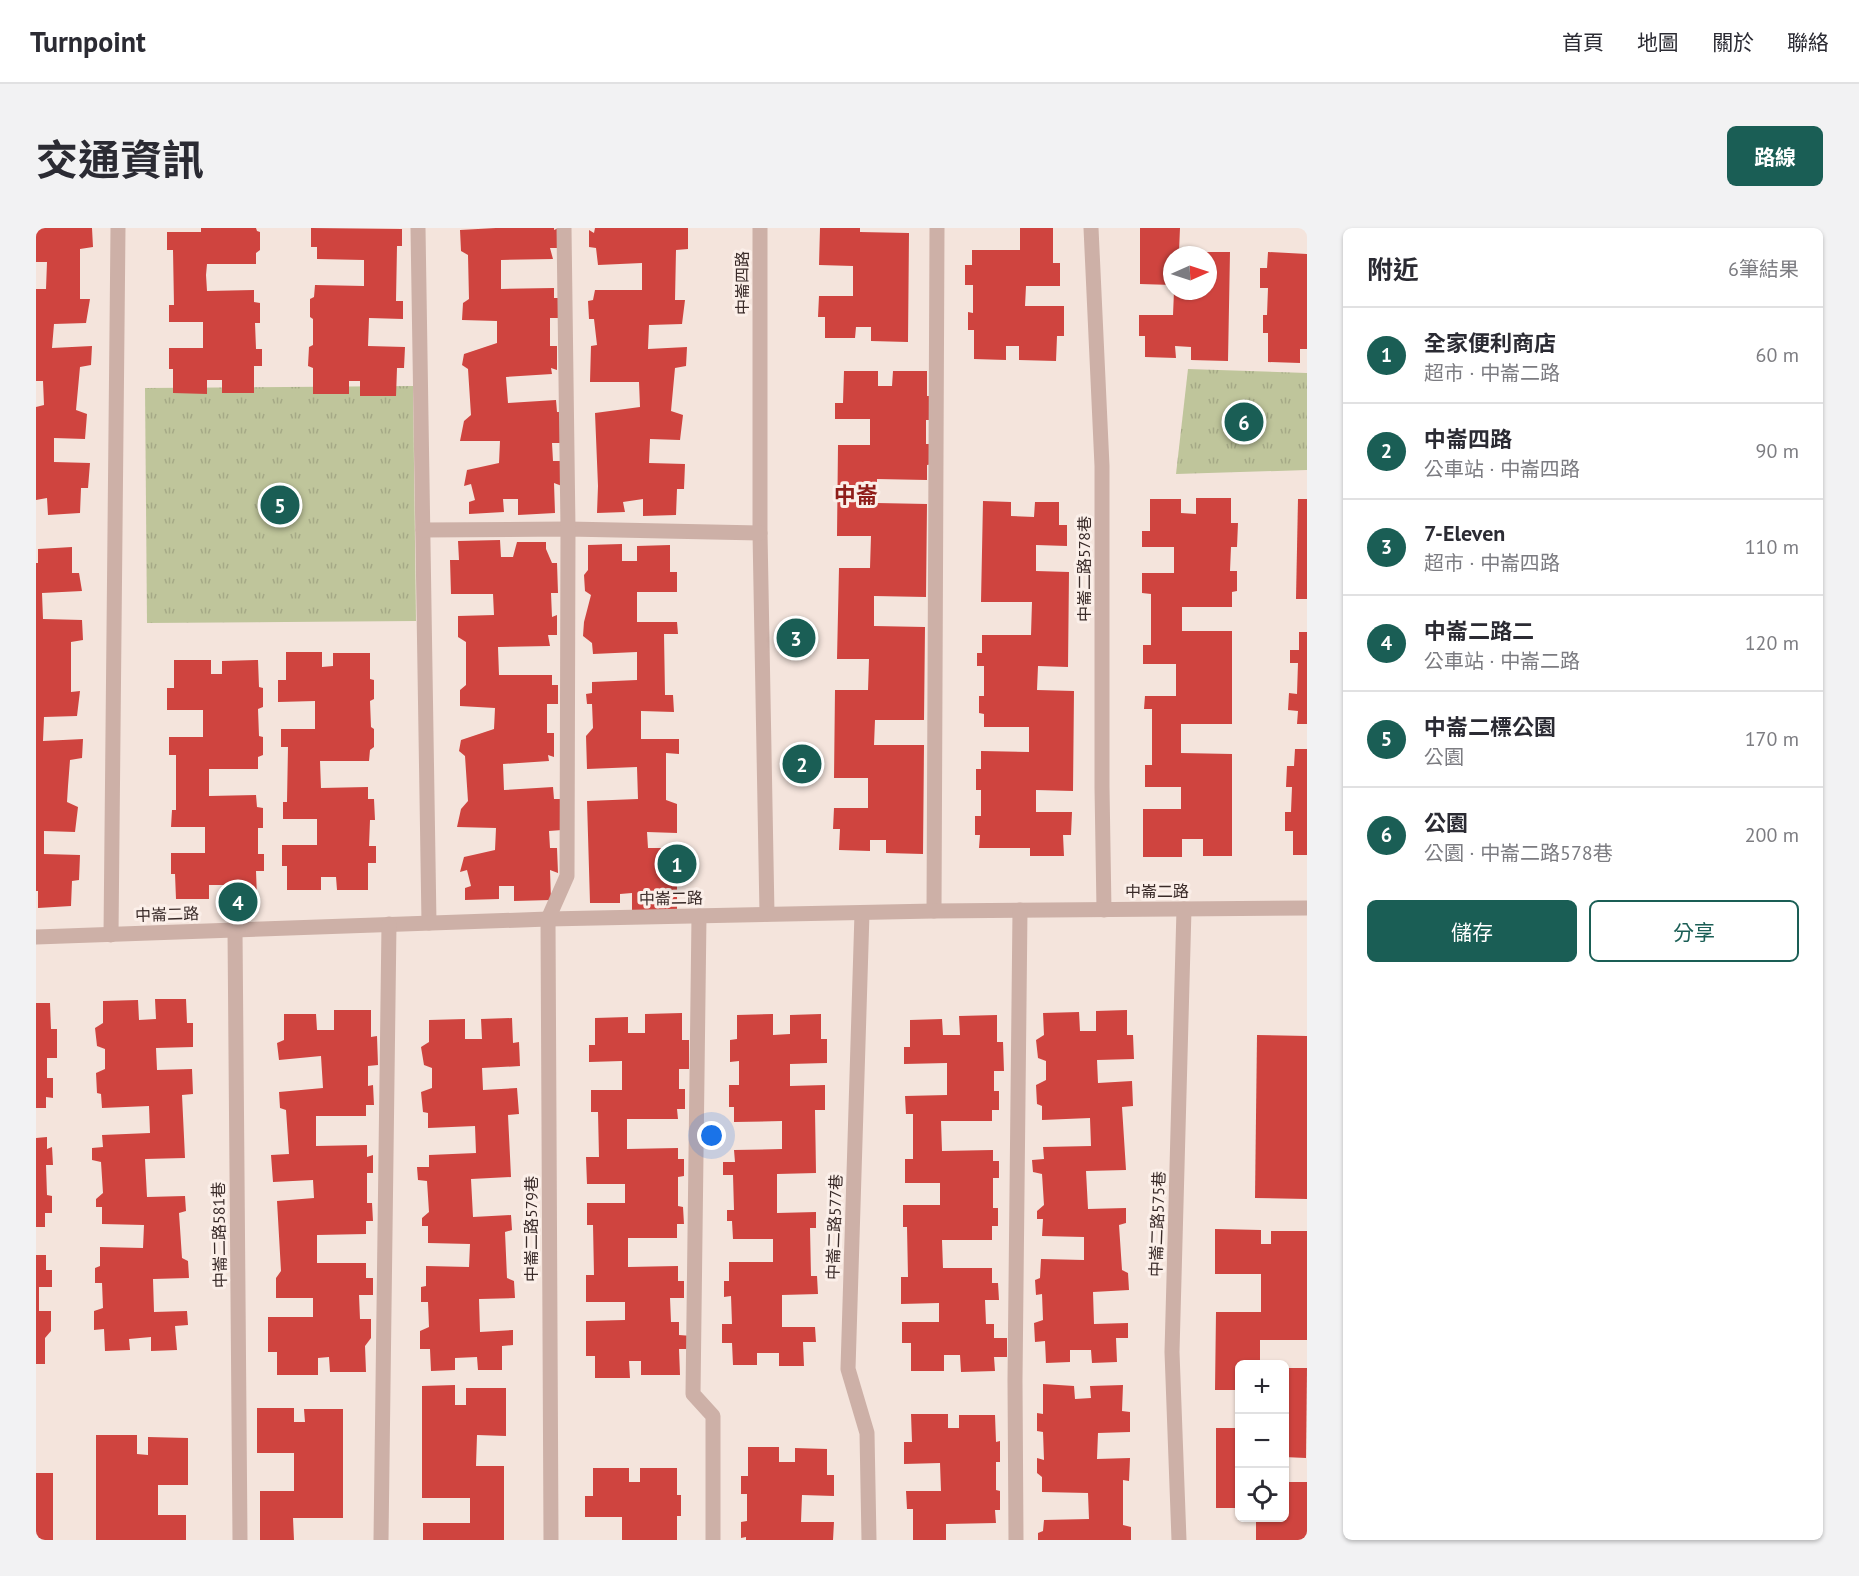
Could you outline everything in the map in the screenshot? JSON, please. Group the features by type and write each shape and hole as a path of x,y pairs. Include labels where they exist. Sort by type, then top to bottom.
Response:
{"street":[{"path":"111,934 118,228"},
{"path":"418,228 429,923"},
{"path":"548,919 567,876 568,529 564,228"},
{"name":"中崙四路","path":"760,228 760,533 767,914"},
{"path":"934,911 937,228"},
{"name":"中崙二路578巷","path":"1091,228 1102,466 1104,910"},
{"path":"423,530 568,529 760,533"},
{"name":"中崙二路","path":"36,937 389,924 767,914 1307,908"},
{"name":"中崙二路575巷","path":"1179,1540 1172,1352 1184,909"},
{"path":"1016,1540 1015,1380 1020,910"},
{"name":"中崙二路577巷","path":"862,913 848,1369 867,1433 869,1540"},
{"path":"699,916 693,1395 713,1416 713,1540"},
{"name":"中崙二路579巷","path":"548,919 550,1540"},
{"path":"381,1540 389,924"},
{"name":"中崙二路581巷","path":"235,930 240,1540"}],"green space":[{"path":"1188,369 1307,373 1307,470 1176,474"},
{"path":"413,386 416,621 147,623 145,388"}],"building":[{"path":"36,228 92,228 93,247 80,249 80,299 90,299 86,323 54,324 52,348 92,346 91,365 80,367 76,410 87,414 85,439 54,438 54,462 90,463 88,488 81,488 80,513 48,515 47,498 36,500 36,407 44,405 43,381 36,381 36,289 46,289 47,262 36,262"},
{"path":"201,228 256,228 260,232 260,250 256,253 256,264 207,264 206,275 207,291 254,290 254,302 260,303 260,323 255,323 256,349 262,349 262,366 254,366 254,393 222,393 222,380 207,380 207,394 173,393 173,369 169,369 169,348 203,348 203,322 169,322 169,305 174,305 173,250 167,250 167,232 201,232"},
{"path":"311,228 402,229 402,246 397,246 396,301 403,301 403,319 369,318 368,346 405,347 404,368 397,368 396,396 360,396 360,381 349,381 349,394 313,394 313,368 308,366 309,347 313,345 310,299 314,297 315,285 364,286 364,260 317,259 317,247 311,247"},
{"path":"554,228 554,230 559,228 559,248 550,248 553,259 501,260 501,289 554,288 554,298 560,298 560,318 550,318 550,346 557,346 557,370 551,368 552,374 506,377 508,403 556,400 557,412 564,412 566,443 552,443 553,461 560,461 562,486 554,483 555,513 518,515 518,499 503,499 504,512 469,514 469,502 475,500 471,484 464,486 467,470 499,463 500,441 460,441 464,421 471,415 468,369 462,365 464,354 497,343 497,321 462,320 463,303 469,299 468,255 461,251 460,230"},
{"path":"595,228 688,228 688,249 676,250 675,300 685,300 682,324 649,325 648,349 687,347 686,366 675,368 671,411 683,415 680,440 650,439 649,463 685,464 684,489 677,489 676,515 643,516 643,499 623,502 625,512 597,513 595,413 640,407 639,382 590,382 591,346 597,345 594,319 589,319 588,301 593,300 595,290 642,290 642,263 598,265 596,248 589,247 589,230 594,233"},
{"path":"820,228 860,228 860,232 909,233 908,342 871,341 871,327 856,327 855,338 825,338 825,317 818,317 819,296 853,296 853,266 819,265"},
{"path":"1020,228 1053,228 1053,263 1060,263 1060,286 1026,286 1025,306 1064,306 1064,336 1057,336 1056,361 1019,360 1019,346 1006,346 1006,360 974,359 974,330 968,330 968,312 973,313 973,285 965,285 965,265 972,265 972,250 1020,250"},
{"path":"1140,228 1180,228 1179,246 1163,246 1163,285 1140,284"},
{"path":"1217,252 1230,252 1228,361 1191,360 1191,347 1175,346 1176,358 1145,357 1145,336 1139,336 1139,315 1173,315 1174,300 1217,300"},
{"path":"1268,252 1307,254 1307,349 1300,349 1300,363 1268,362 1268,333 1263,333 1263,315 1267,315 1268,288 1260,288 1260,268 1267,268"},
{"path":"844,371 878,371 878,386 892,386 893,371 927,371 927,396 934,396 934,420 926,420 926,444 933,444 933,464 927,465 927,480 877,479 877,503 927,504 926,597 874,596 874,626 925,627 924,720 875,720 874,745 924,745 923,854 886,853 886,840 870,840 870,851 839,850 840,829 833,829 834,808 868,808 868,778 834,778 835,690 868,690 869,659 837,659 839,568 870,568 871,536 837,536 838,445 870,445 870,419 835,419 835,403 843,403"},
{"path":"1196,498 1231,498 1231,523 1238,523 1237,547 1231,547 1230,571 1237,571 1237,591 1232,592 1232,607 1182,607 1182,631 1232,631 1232,724 1181,724 1181,753 1232,754 1232,856 1203,856 1203,839 1182,839 1182,857 1143,857 1143,809 1181,809 1181,787 1145,787 1145,765 1152,765 1152,709 1144,709 1145,696 1176,696 1176,664 1143,664 1143,645 1151,645 1151,594 1142,593 1142,573 1174,573 1174,547 1142,547 1142,531 1150,531 1150,499 1181,499 1181,513 1196,514"},
{"path":"1298,499 1307,499 1307,599 1296,599"},
{"path":"983,501 1011,502 1011,516 1034,517 1035,502 1059,502 1059,525 1067,525 1067,546 1036,545 1036,571 1069,572 1068,667 1038,666 1037,690 1074,691 1073,791 1036,790 1036,812 1072,812 1071,835 1063,835 1064,856 1030,856 1030,848 979,848 980,835 975,835 975,816 981,816 981,790 976,790 976,769 981,769 981,751 1029,752 1029,727 984,727 984,714 979,713 979,696 984,696 984,666 977,666 977,653 982,653 982,635 1031,635 1032,602 981,602"},
{"path":"500,540 501,557 513,557 517,542 546,542 546,549 552,563 557,563 558,593 551,593 552,617 557,615 557,635 548,635 550,646 498,647 499,675 552,675 552,685 558,685 558,704 547,704 547,733 554,733 554,757 548,755 549,761 503,764 504,790 553,787 554,799 561,799 562,830 549,831 550,848 557,848 558,873 550,870 551,900 514,901 514,886 499,886 499,899 465,900 465,888 471,886 467,870 460,872 464,857 495,850 496,828 457,827 461,809 468,801 465,756 459,751 461,740 494,729 495,708 460,706 460,690 466,685 466,642 458,637 458,616 494,615 493,594 451,594 450,560 459,560 458,541"},
{"path":"622,544 622,561 637,561 637,546 670,545 670,572 677,572 677,592 637,592 637,622 677,622 678,634 664,634 665,695 673,695 674,712 641,711 641,739 679,739 679,754 666,753 666,800 677,804 677,833 647,832 648,848 684,848 685,884 677,884 677,911 632,911 632,893 620,894 620,903 590,903 587,801 638,799 637,767 587,769 586,736 593,728 592,704 587,704 586,694 592,693 592,682 637,680 637,652 593,654 592,643 583,636 591,595 585,591 584,575 588,570 588,545"},
{"path":"72,547 72,573 79,573 82,591 42,593 43,619 82,620 83,640 71,642 71,692 80,691 77,716 44,717 43,741 83,739 82,758 70,760 68,786 67,802 78,807 75,832 44,831 44,854 80,855 79,880 72,881 71,906 38,908 38,891 36,891 36,563 38,563 38,549"},
{"path":"1299,632 1307,632 1307,724 1297,724 1298,711 1288,710 1289,693 1297,694 1298,663 1290,663 1290,650 1299,650"},
{"path":"286,652 322,652 322,667 333,666 333,653 370,653 370,679 374,680 374,699 370,701 374,747 370,750 369,761 320,761 321,788 368,787 368,799 374,799 375,820 370,820 369,846 376,846 376,863 368,863 368,890 337,890 336,877 321,877 321,890 287,890 287,866 282,866 282,845 317,845 317,819 283,819 283,802 287,802 288,747 281,747 281,729 315,729 315,701 278,702 278,680 286,680"},
{"path":"174,660 211,660 211,674 222,674 222,661 258,660 259,687 263,688 263,707 258,709 259,736 263,737 263,755 258,757 258,769 209,769 209,796 256,795 257,807 263,808 263,828 258,828 258,854 264,854 264,871 256,871 257,898 225,898 225,885 209,885 209,899 176,899 175,874 171,874 171,853 205,853 205,827 171,827 172,810 176,810 176,755 169,755 169,737 203,737 203,710 167,710 167,688 174,688"},
{"path":"1295,749 1307,749 1307,855 1293,855 1293,831 1285,831 1285,812 1291,812 1292,787 1286,787 1287,766 1294,766"},
{"path":"155,999 186,999 187,1023 193,1023 193,1047 156,1048 157,1070 192,1069 193,1094 182,1095 185,1158 145,1159 147,1197 185,1196 186,1211 179,1213 182,1258 188,1261 189,1278 153,1279 154,1312 187,1311 188,1325 175,1326 177,1350 151,1351 151,1337 129,1339 130,1350 105,1351 104,1329 94,1330 94,1311 103,1308 102,1283 95,1283 95,1268 100,1266 100,1247 143,1248 144,1225 102,1224 102,1207 96,1207 96,1199 103,1193 101,1162 92,1160 92,1148 103,1147 102,1135 150,1133 149,1106 102,1108 101,1094 97,1093 96,1073 105,1069 105,1049 97,1046 95,1028 103,1023 103,1001 138,1000 139,1020 156,1019"},
{"path":"36,1003 50,1003 51,1029 57,1029 57,1058 47,1058 47,1078 53,1078 53,1098 46,1097 46,1108 36,1108"},
{"path":"334,1010 371,1010 371,1037 377,1036 378,1065 368,1066 368,1086 373,1085 374,1105 366,1105 366,1116 316,1116 316,1146 367,1145 367,1157 373,1155 373,1173 367,1173 367,1203 372,1203 373,1221 366,1221 366,1234 317,1235 317,1263 366,1263 366,1278 373,1278 373,1295 359,1295 360,1319 371,1319 371,1338 365,1346 366,1372 330,1372 329,1357 318,1358 318,1375 277,1375 277,1352 268,1352 268,1317 313,1317 313,1298 276,1298 276,1278 281,1271 277,1201 314,1198 313,1180 273,1182 271,1155 289,1154 286,1110 280,1108 279,1092 323,1088 321,1056 279,1060 277,1043 284,1040 284,1014 316,1014 317,1030 334,1030"},
{"path":"1127,1010 1127,1035 1133,1035 1134,1059 1097,1060 1098,1083 1132,1081 1133,1106 1122,1107 1126,1170 1086,1171 1088,1209 1126,1208 1126,1223 1119,1225 1122,1270 1128,1273 1129,1290 1093,1292 1094,1324 1128,1323 1128,1338 1116,1338 1117,1362 1092,1363 1091,1350 1070,1350 1070,1362 1046,1363 1045,1341 1035,1342 1034,1323 1043,1320 1042,1294 1036,1295 1035,1280 1040,1278 1041,1259 1084,1260 1084,1237 1042,1236 1043,1219 1037,1219 1037,1211 1044,1205 1042,1174 1033,1172 1032,1160 1044,1159 1043,1147 1091,1146 1090,1118 1042,1120 1042,1106 1037,1104 1036,1085 1046,1080 1046,1061 1038,1058 1036,1040 1044,1035 1043,1013 1079,1012 1080,1031 1096,1031 1096,1011"},
{"path":"682,1013 682,1040 689,1040 689,1069 679,1069 679,1089 685,1089 685,1109 677,1109 678,1119 627,1119 627,1149 678,1148 678,1159 684,1159 684,1176 678,1177 678,1206 683,1207 684,1224 677,1224 677,1238 628,1238 628,1267 678,1266 678,1281 684,1281 684,1298 670,1298 671,1322 679,1322 679,1335 692,1336 692,1349 679,1349 680,1375 641,1375 641,1361 629,1361 630,1378 595,1378 595,1356 586,1356 586,1321 625,1320 625,1302 586,1302 586,1275 594,1275 593,1225 587,1225 587,1203 625,1203 625,1184 587,1184 586,1157 599,1157 598,1112 591,1112 591,1090 622,1090 622,1061 589,1062 589,1045 595,1045 595,1018 628,1017 628,1033 645,1033 645,1014"},
{"path":"773,1014 773,1035 790,1034 790,1015 821,1014 821,1039 827,1039 827,1063 790,1064 790,1086 825,1085 825,1110 815,1110 816,1173 777,1174 777,1213 816,1212 816,1228 810,1228 811,1276 817,1276 818,1294 782,1295 782,1327 815,1327 816,1342 803,1342 804,1366 779,1366 779,1353 757,1353 757,1365 733,1365 732,1343 722,1343 722,1324 732,1324 731,1296 724,1297 724,1281 729,1281 729,1262 773,1262 773,1239 733,1239 732,1221 727,1221 727,1210 734,1210 733,1175 723,1175 723,1162 735,1162 734,1150 782,1149 782,1121 734,1122 734,1107 729,1107 729,1085 739,1085 739,1061 730,1062 730,1040 737,1039 737,1015"},
{"path":"997,1015 997,1042 1003,1042 1004,1071 994,1071 994,1091 999,1091 999,1110 992,1110 992,1121 941,1121 942,1151 993,1150 993,1161 999,1161 999,1178 993,1178 993,1208 998,1208 998,1226 992,1226 992,1240 942,1240 943,1268 992,1268 992,1283 998,1283 999,1300 985,1300 986,1324 994,1324 994,1338 1007,1338 1007,1357 994,1357 995,1371 961,1372 960,1355 944,1355 944,1371 911,1371 911,1343 902,1343 902,1322 939,1322 939,1303 901,1304 901,1277 908,1277 907,1227 903,1227 903,1205 940,1205 940,1183 905,1183 905,1159 913,1159 913,1114 906,1114 905,1096 947,1095 947,1063 904,1064 904,1047 910,1047 910,1020 942,1019 943,1035 960,1035 959,1016"},
{"path":"512,1018 513,1043 519,1042 520,1066 482,1068 483,1090 517,1088 519,1114 508,1115 511,1177 471,1179 473,1217 511,1215 512,1230 505,1232 507,1278 514,1281 515,1298 479,1299 480,1332 513,1330 513,1345 502,1346 502,1370 478,1370 477,1357 455,1358 455,1370 431,1371 430,1349 420,1349 420,1331 429,1327 428,1302 421,1302 421,1287 426,1286 426,1266 469,1267 470,1244 428,1243 428,1226 422,1226 422,1218 429,1212 427,1181 418,1180 417,1167 429,1167 429,1155 476,1153 475,1126 428,1128 428,1113 423,1112 421,1092 432,1088 432,1068 424,1065 421,1047 429,1042 429,1020 465,1019 465,1039 482,1039 481,1019"},
{"path":"1257,1035 1307,1036 1307,1199 1255,1198"},
{"path":"47,1137 47,1149 52,1147 53,1165 46,1165 47,1195 52,1196 52,1213 45,1213 45,1227 36,1227 36,1138"},
{"path":"1215,1229 1261,1230 1261,1244 1271,1244 1271,1231 1307,1231 1307,1340 1260,1340 1260,1360 1235,1360 1235,1390 1215,1390 1216,1312 1261,1312 1261,1274 1215,1274"},
{"path":"36,1255 46,1255 46,1270 52,1270 52,1287 39,1287 39,1311 51,1311 51,1331 45,1338 45,1364 36,1364"},
{"path":"1289,1368 1307,1368 1306,1458 1289,1457"},
{"path":"1043,1384 1074,1386 1075,1399 1091,1398 1090,1386 1123,1385 1122,1411 1130,1412 1130,1432 1098,1433 1097,1459 1130,1458 1129,1481 1123,1480 1123,1525 1131,1527 1131,1540 1038,1540 1038,1533 1043,1531 1044,1520 1089,1519 1088,1493 1042,1492 1042,1477 1037,1473 1037,1458 1044,1460 1043,1432 1037,1431 1037,1413 1043,1414"},
{"path":"455,1385 455,1405 466,1405 466,1388 506,1388 506,1436 477,1435 476,1466 504,1466 504,1540 423,1540 423,1523 470,1523 470,1498 422,1498 422,1386"},
{"path":"257,1408 294,1408 294,1422 305,1422 304,1409 343,1409 343,1518 293,1518 294,1540 260,1540 260,1491 294,1491 294,1453 257,1453"},
{"path":"911,1414 948,1414 948,1428 959,1428 959,1415 995,1415 996,1442 1000,1441 1000,1462 996,1462 996,1490 1000,1491 1000,1510 995,1510 996,1523 946,1524 946,1540 913,1540 913,1509 907,1509 906,1491 941,1491 940,1463 904,1464 904,1442 912,1442"},
{"path":"1216,1428 1235,1428 1235,1508 1216,1508"},
{"path":"96,1435 137,1435 137,1454 148,1455 148,1437 188,1438 188,1485 158,1485 158,1515 186,1515 186,1540 96,1540"},
{"path":"748,1447 779,1447 779,1462 795,1462 795,1448 827,1449 827,1475 834,1475 834,1496 802,1495 801,1522 834,1522 833,1540 746,1540 746,1537 741,1538 741,1522 747,1521 747,1494 741,1494 741,1476 748,1476"},
{"path":"593,1468 629,1468 629,1482 640,1482 640,1468 677,1468 677,1495 681,1495 681,1516 677,1516 677,1540 622,1540 622,1517 585,1517 585,1496 593,1496"},
{"path":"36,1473 53,1473 53,1540 36,1540"},
{"path":"1289,1482 1307,1482 1307,1540 1256,1540 1256,1522 1289,1522"}],"place":[{"name":"公園","path":"1244,422"},
{"name":"中崙二標公園","path":"280,505"},
{"name":"7-Eleven","path":"796,638"},
{"name":"中崙四路","path":"802,764"},
{"name":"全家便利商店","path":"677,864"},
{"name":"中崙二路二","path":"238,902"}],"district":[{"name":"中崙","path":"856,495"}]}
